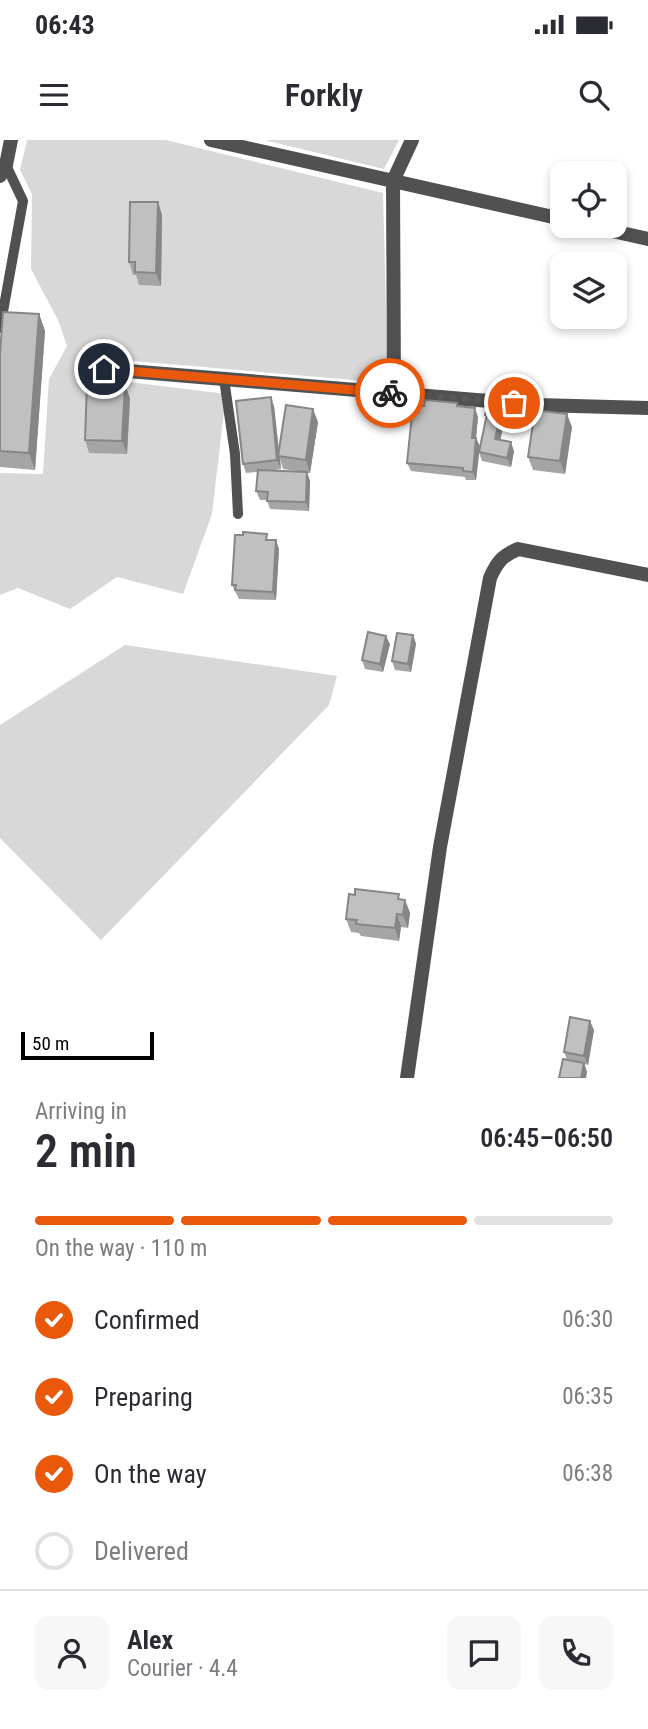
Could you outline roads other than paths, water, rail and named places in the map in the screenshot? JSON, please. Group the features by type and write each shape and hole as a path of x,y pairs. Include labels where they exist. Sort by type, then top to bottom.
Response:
{"street":[{"path":"3,170 11,140"},
{"path":"211,140 550,216"},
{"path":"394,393 393,181 412,140"},
{"path":"627,234 648,239"},
{"path":"104,369 538,405 648,408"},
{"path":"407,1078 440,847 490,578 497,561 517,549 648,575"}],"lane":[{"path":"0,328 23,201 3,170"},
{"path":"224,379 235,454 238,514"}]}
